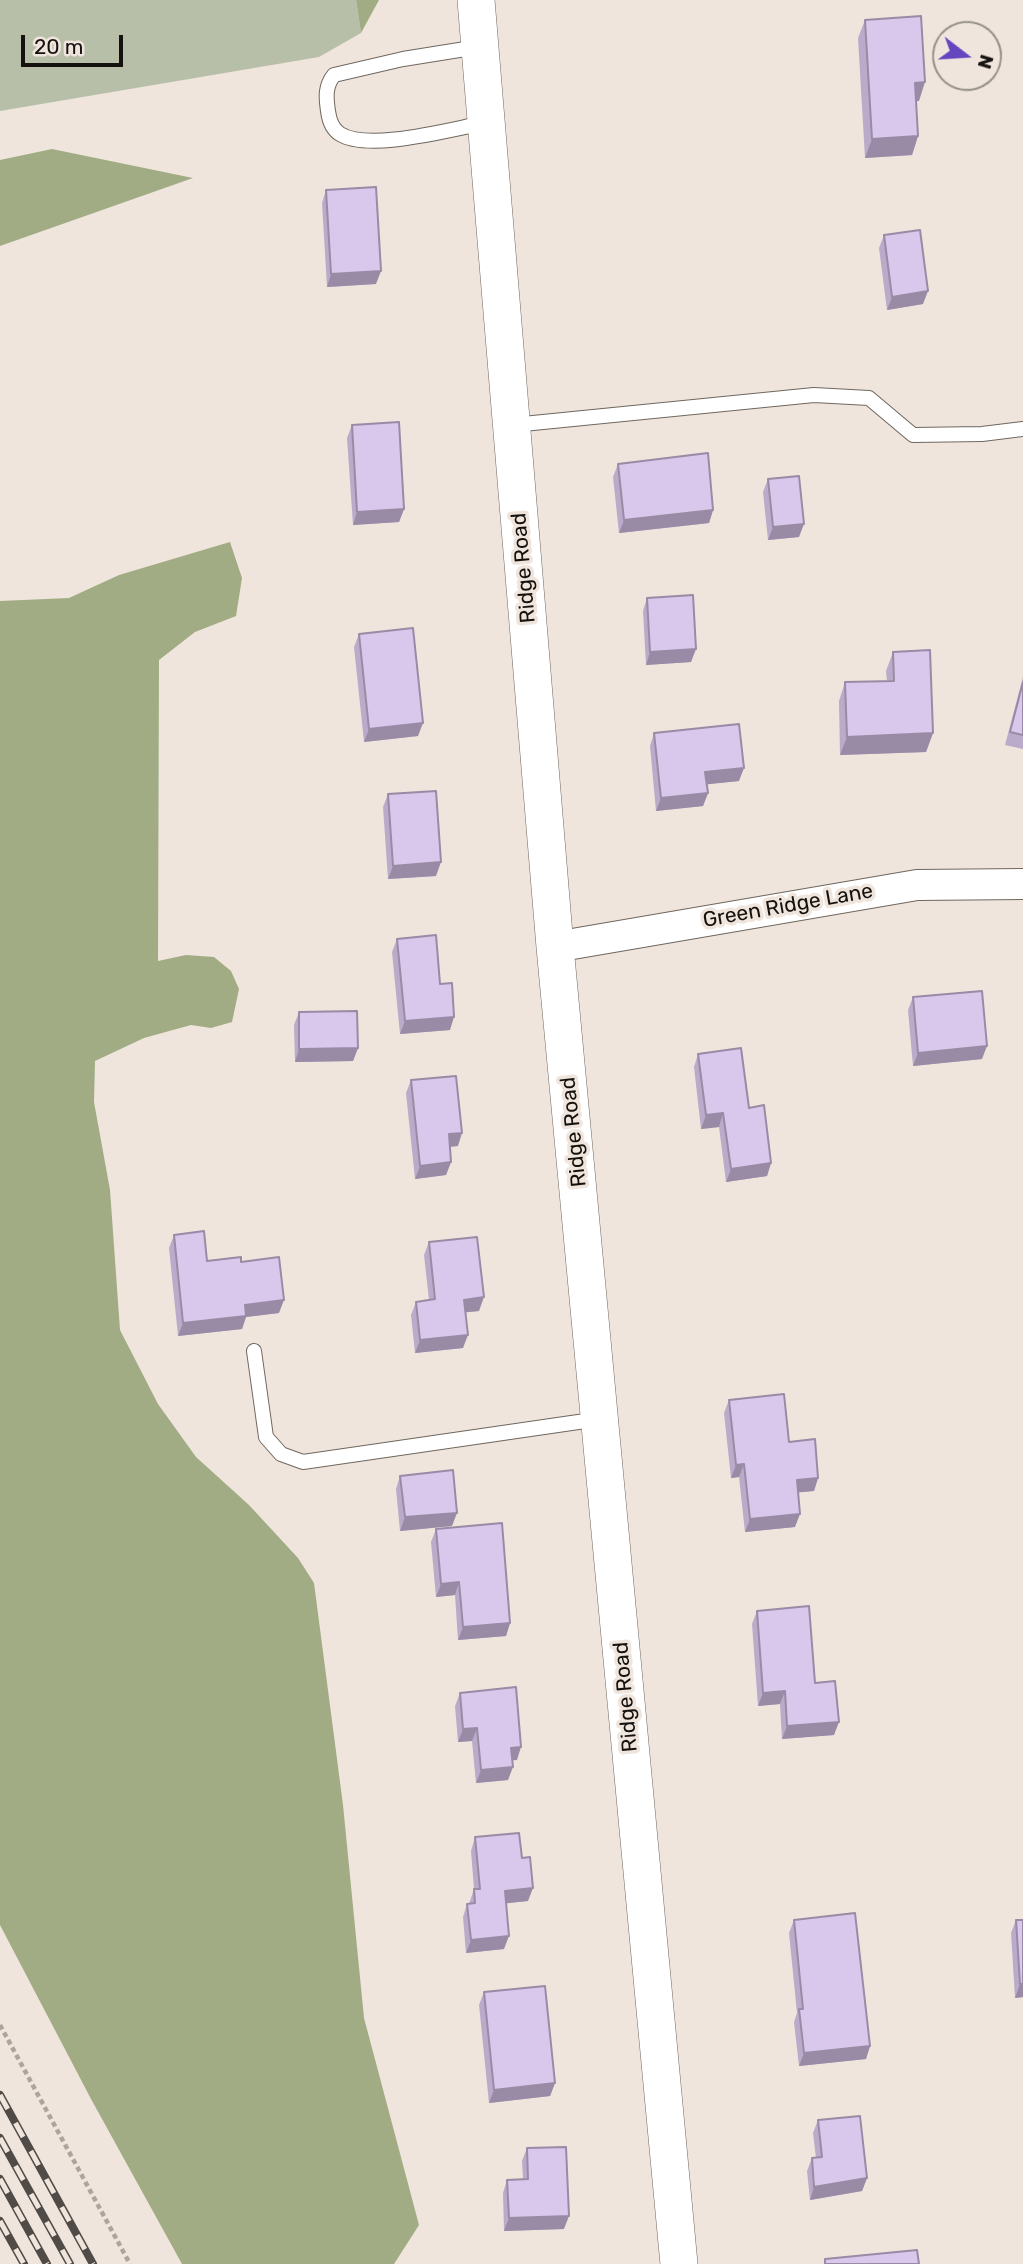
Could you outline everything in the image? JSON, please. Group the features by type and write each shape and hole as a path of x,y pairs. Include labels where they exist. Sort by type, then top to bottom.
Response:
{"street":[{"name":"Ridge Road","path":"476,0 555,947 679,2264"},
{"name":"Green Ridge Lane","path":"555,947 917,885 1023,884"}],"lane":[{"path":"480,47 403,59 334,75 328,82 326,95 329,117 334,129 351,139 373,142 486,123"},
{"path":"512,425 814,395 869,398 913,435 982,434 1023,429"},
{"path":"254,1351 266,1437 281,1454 303,1462 601,1419"}],"path":[{"path":"0,2025 130,2264"}],"green space":[{"path":"0,0 356,0 361,33 319,57 0,111"},
{"path":"356,0 379,0 361,33"},
{"path":"52,149 193,178 0,246 0,160"},
{"path":"230,542 242,578 236,616 195,632 159,660 158,961 186,955 214,957 231,971 239,989 232,1022 211,1028 191,1025 144,1038 95,1061 94,1102 110,1190 120,1330 158,1404 196,1457 249,1505 298,1558 314,1583 343,1805 364,2018 419,2225 394,2264 182,2264 91,2099 0,1925 0,601 69,598 119,575"}],"building":[{"path":"921,16 925,82 915,83 918,136 872,139 865,20"},
{"path":"376,187 381,271 331,274 326,190"},
{"path":"920,230 928,291 892,297 884,235"},
{"path":"399,422 404,509 357,512 352,425"},
{"path":"708,453 713,510 624,520 618,464"},
{"path":"799,476 804,524 773,527 768,479"},
{"path":"693,595 696,649 650,652 647,598"},
{"path":"413,628 423,723 369,729 359,634"},
{"path":"930,650 933,733 847,737 845,682 894,681 893,652"},
{"path":"1023,682 1023,735 1010,732"},
{"path":"739,724 744,768 705,772 708,793 661,798 654,733"},
{"path":"436,791 441,862 393,866 388,794"},
{"path":"436,935 440,984 452,983 454,1017 405,1021 397,939"},
{"path":"982,991 987,1046 918,1053 913,997"},
{"path":"357,1011 358,1048 299,1049 299,1012"},
{"path":"741,1048 749,1108 764,1105 771,1163 731,1169 723,1113 706,1115 698,1054"},
{"path":"456,1076 462,1133 449,1134 451,1162 420,1166 411,1080"},
{"path":"204,1231 207,1261 241,1257 241,1262 279,1257 284,1300 245,1305 246,1316 183,1323 174,1235"},
{"path":"477,1237 484,1297 464,1300 468,1335 420,1340 416,1302 435,1299 429,1242"},
{"path":"784,1394 789,1442 815,1439 818,1478 797,1480 800,1514 750,1519 744,1464 736,1465 729,1400"},
{"path":"453,1470 457,1513 405,1517 400,1476"},
{"path":"502,1523 510,1623 463,1627 459,1582 441,1584 436,1529"},
{"path":"809,1606 815,1683 835,1681 839,1722 787,1726 785,1691 763,1693 757,1611"},
{"path":"516,1687 521,1747 511,1748 513,1767 481,1770 477,1728 463,1729 460,1693"},
{"path":"519,1833 522,1858 530,1857 533,1888 505,1891 509,1936 471,1940 467,1904 475,1903 474,1889 480,1889 475,1837"},
{"path":"855,1913 870,2046 804,2053 799,2009 803,2009 794,1920"},
{"path":"1016,1920 1023,1920 1023,1984 1020,1984"},
{"path":"545,1986 555,2083 494,2090 484,1992"},
{"path":"860,2116 867,2178 814,2187 812,2158 822,2157 818,2120"},
{"path":"566,2147 569,2216 509,2218 507,2180 528,2179 527,2148"},
{"path":"917,2250 919,2264 825,2264 825,2259"}],"railway":[{"path":"0,2095 93,2264"},
{"path":"0,2138 70,2264"},
{"path":"0,2179 47,2264"},
{"path":"0,2221 24,2264"}]}
